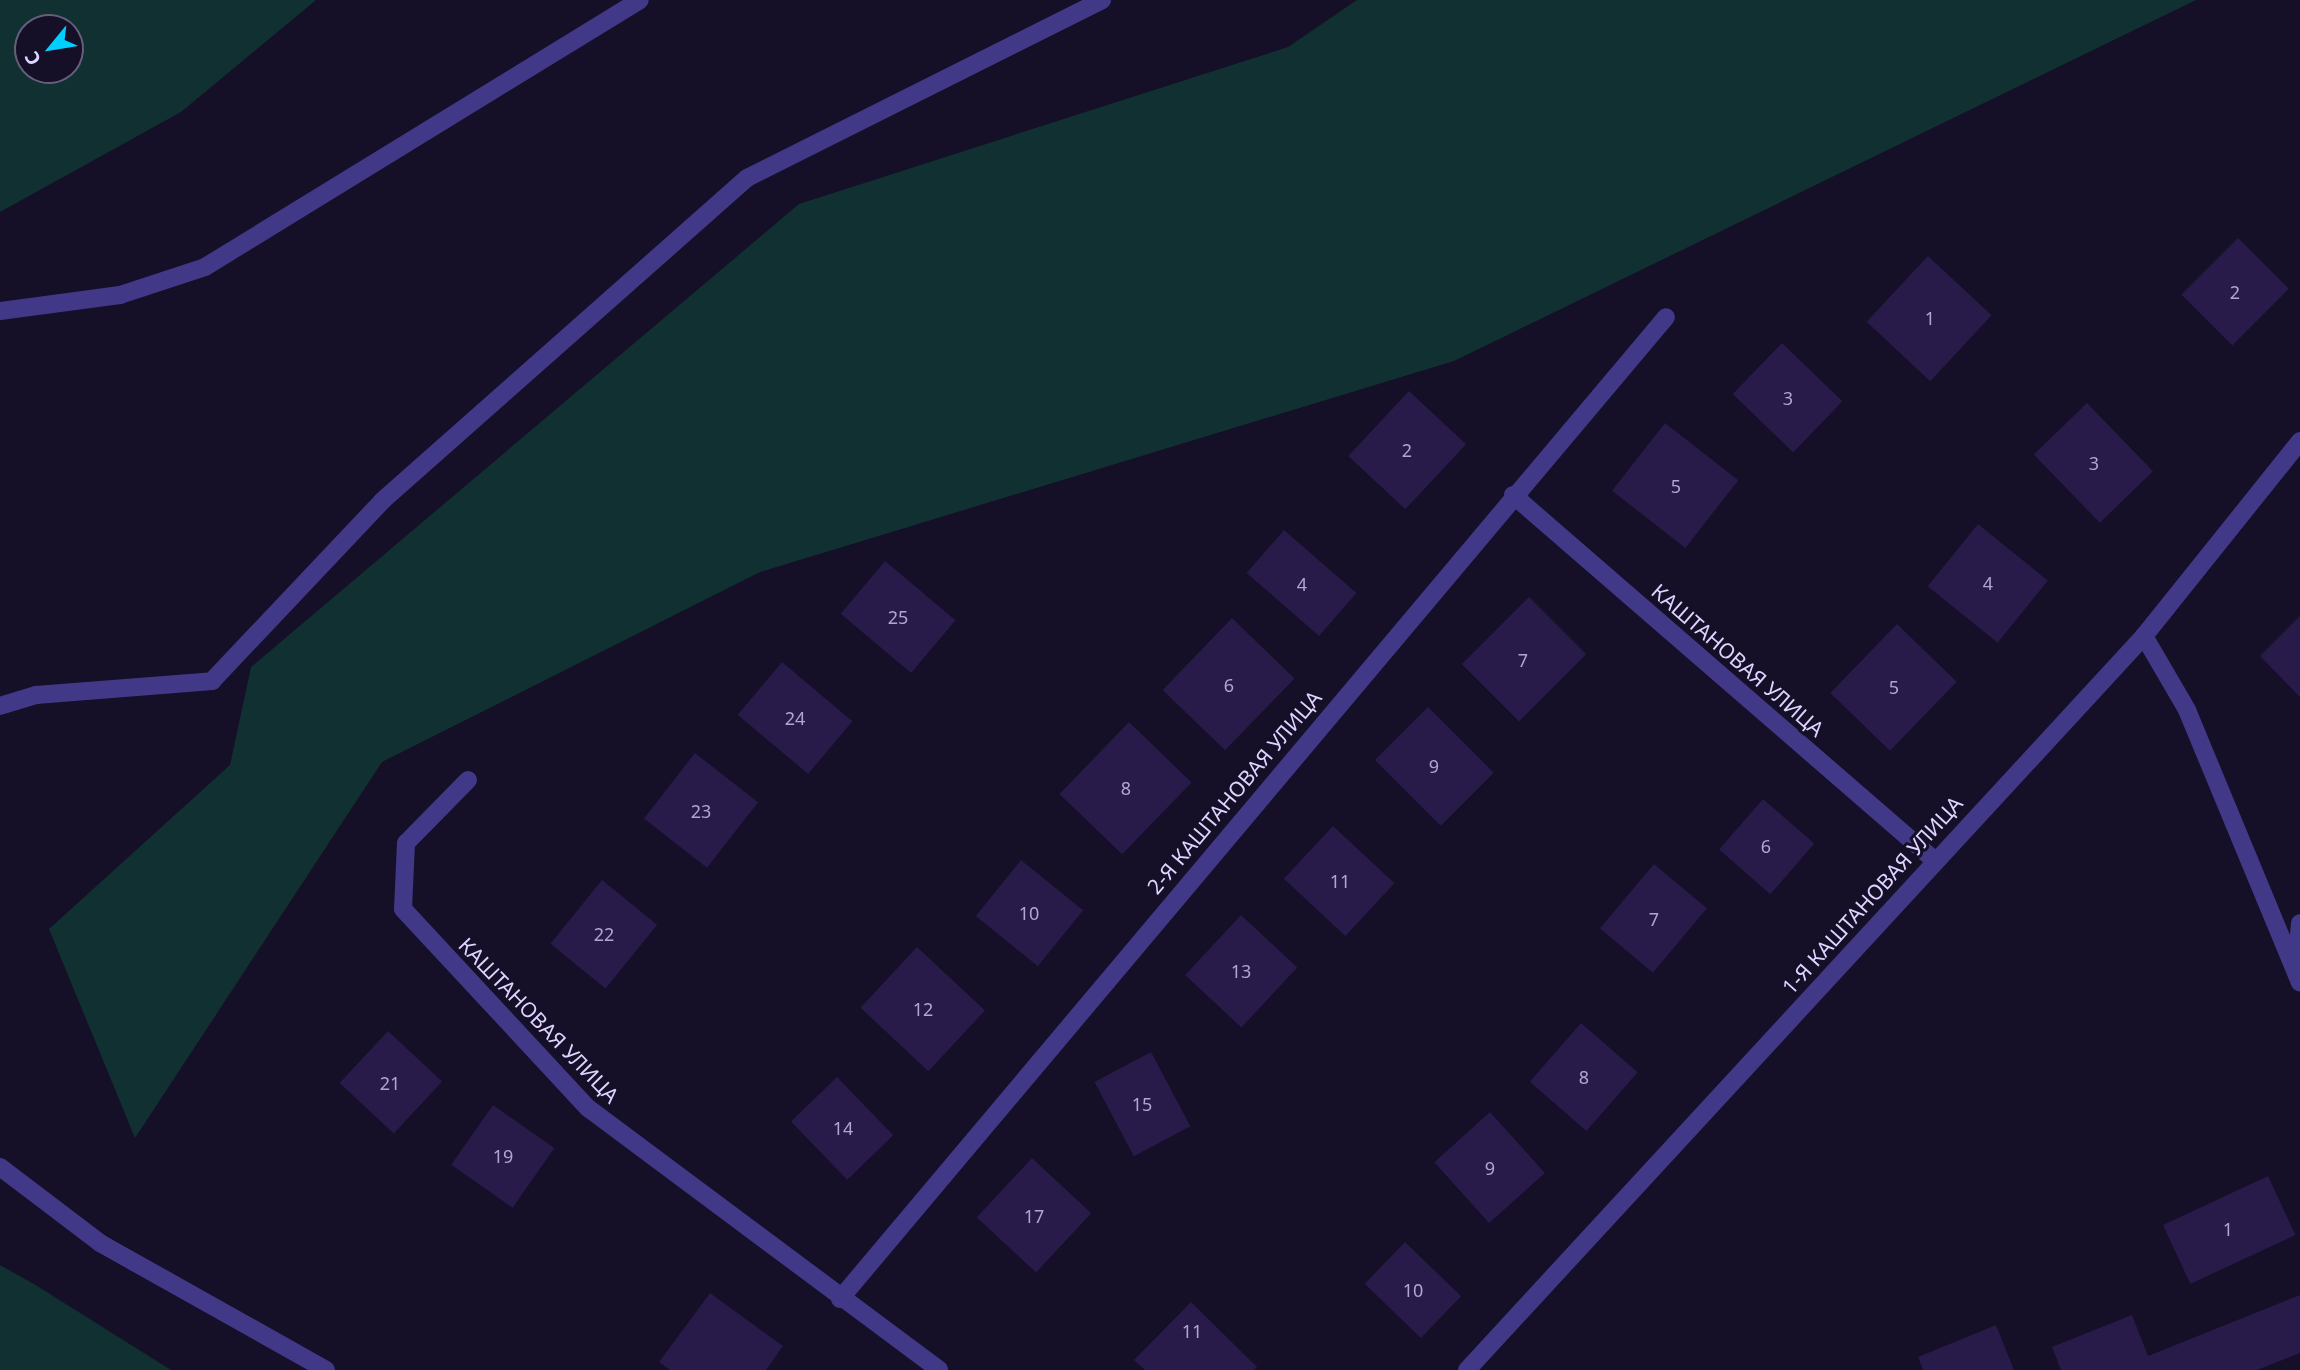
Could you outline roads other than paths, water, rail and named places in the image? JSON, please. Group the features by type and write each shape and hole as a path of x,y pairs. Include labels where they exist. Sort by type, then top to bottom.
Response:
{"street":[{"path":"0,311 120,295 205,267 640,0"},
{"path":"0,706 36,695 212,681 382,501 747,178 1102,0"},
{"name":"2-Я КАШТАНОВАЯ УЛИЦА","path":"840,1299 1513,495 1666,317"},
{"name":"1-Я КАШТАНОВАЯ УЛИЦА","path":"1467,1370 1933,859 2144,636 2300,441"},
{"name":"КАШТАНОВАЯ УЛИЦА","path":"1513,495 1933,859"},
{"path":"2144,636 2187,710 2298,977"},
{"name":"КАШТАНОВАЯ УЛИЦА","path":"468,780 406,843 403,909 588,1108 840,1299"},
{"path":"2298,977 2300,923"},
{"path":"0,1167 100,1243 326,1370"},
{"path":"840,1299 939,1370"}]}
